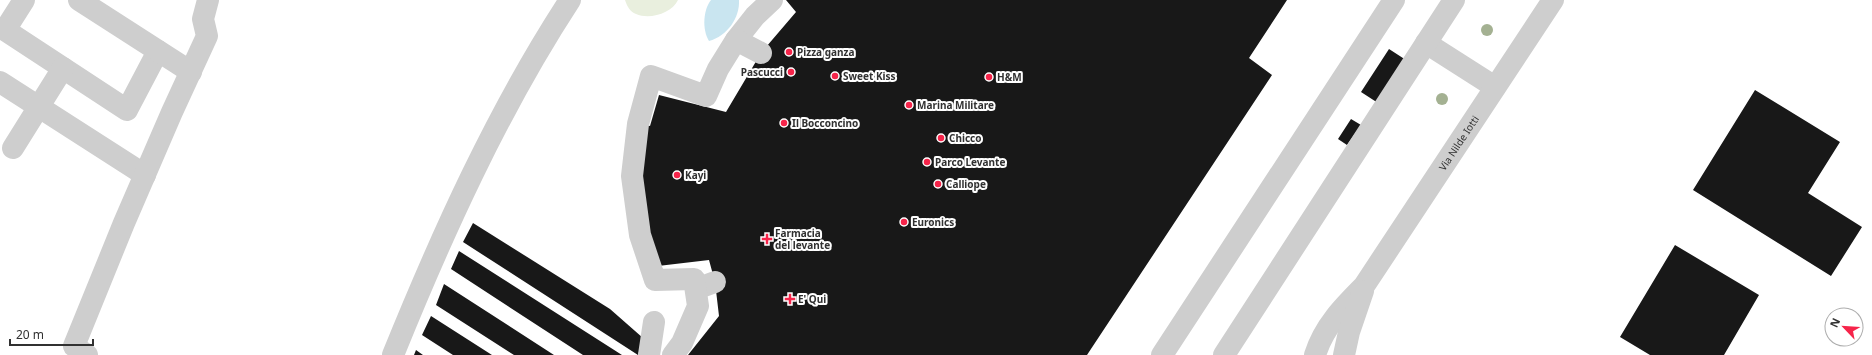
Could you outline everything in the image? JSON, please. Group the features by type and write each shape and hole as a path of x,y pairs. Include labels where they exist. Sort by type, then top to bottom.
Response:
{"street":[{"path":"24,0 5,30 127,110 158,51"},
{"path":"79,0 191,72"},
{"path":"87,355 74,346 145,175 208,36 203,19 208,0"},
{"path":"393,355 434,259 491,137 554,24 570,0"},
{"path":"672,355 682,343 705,286 694,280 655,280 640,235 632,176 638,124 651,76 706,96 718,69 736,40 755,16 772,0"},
{"path":"1162,355 1394,0"},
{"path":"1224,355 1454,0"},
{"name":"Via Nilde Iotti","path":"1315,355 1330,324 1342,308 1364,286 1553,0"},
{"path":"736,40 761,53"},
{"path":"1426,43 1495,87"},
{"path":"13,148 63,68"},
{"path":"0,82 38,108 145,175"},
{"name":"Via Nilde Iotti","path":"1344,355 1349,332 1364,286"},
{"path":"649,355 654,322"}],"green space":[{"path":"625,0 678,0 671,9 666,12 654,16 642,16 632,12"}],"water":[{"path":"711,0 739,0 739,7 735,20 727,31 709,41 705,31 704,20 706,9"}],"building":[{"name":"Parco Levante","path":"786,0 1287,0 1249,58 1272,75 1087,355 688,355 719,316 715,282 709,260 658,266 638,185 642,124 650,126 659,95 726,112 761,53 796,12"},
{"path":"1389,49 1406,60 1378,103 1361,92"},
{"path":"1755,90 1840,142 1808,193 1862,227 1831,276 1693,190"},
{"path":"1351,119 1361,125 1347,145 1338,139"},
{"path":"473,223 610,309 643,338 638,355 463,242"},
{"path":"1675,245 1759,295 1724,355 1650,355 1620,337"},
{"path":"459,251 622,355 583,355 451,269"},
{"path":"444,284 554,355 514,355 436,305"},
{"path":"431,316 492,355 453,355 422,335"},
{"path":"416,350 423,355 414,355"}],"place":[{"name":"Pizza ganza","path":"789,52"},
{"name":"Pascucci","path":"791,72"},
{"name":"Sweet Kiss","path":"835,76"},
{"name":"H&M","path":"989,77"},
{"name":"Marina Militare","path":"909,105"},
{"name":"Il Bocconcino","path":"784,123"},
{"name":"Chicco","path":"941,138"},
{"name":"Parco Levante","path":"927,162"},
{"name":"Kayi","path":"677,175"},
{"name":"Calliope","path":"938,184"},
{"name":"Euronics","path":"904,222"},
{"name":"Farmacia del levante","path":"767,239"},
{"name":"E' Qui","path":"790,299"}]}
